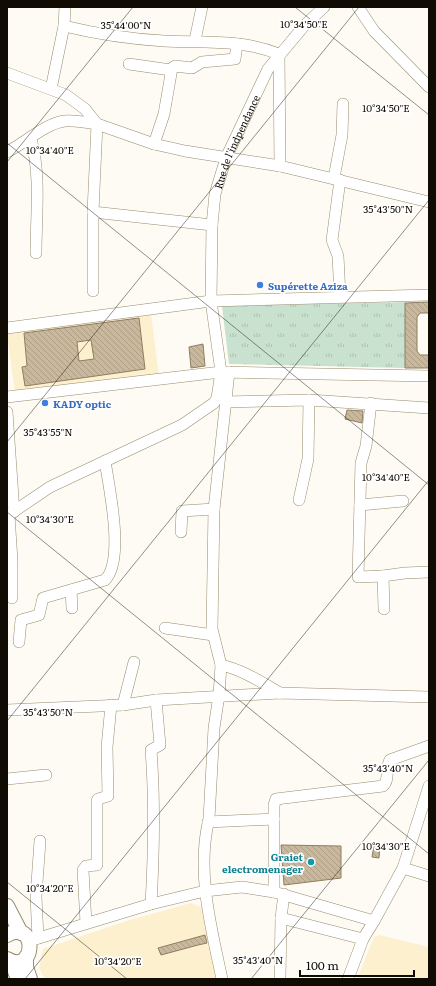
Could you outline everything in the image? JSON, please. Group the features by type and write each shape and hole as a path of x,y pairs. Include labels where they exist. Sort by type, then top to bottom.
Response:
{"main road":[{"path":"7,906 29,937 30,950 26,957 26,967 30,979"},
{"path":"7,935 12,932 29,937"},
{"path":"9,960 19,961 26,957"},
{"path":"9,960 18,979"}],"street":[{"path":"51,89 64,26 65,7"},
{"path":"196,40 202,7"},
{"name":"Rue de l'indpendance","path":"225,372 212,301 212,226 215,194 226,158 268,69 279,54 324,7"},
{"path":"358,7 374,31 429,87"},
{"path":"64,26 113,36 165,41 196,40 237,44 266,49 279,54 280,166"},
{"path":"154,144 164,114 171,70 175,66 192,68 202,62 235,59 237,44"},
{"path":"129,64 171,70"},
{"path":"7,73 51,89 77,102 97,124 93,212 93,292"},
{"path":"340,296 338,256 332,240 342,135 343,104"},
{"path":"7,152 31,139 43,129 66,121 97,124 154,144 226,158 280,166 429,202"},
{"path":"31,139 36,155 36,253"},
{"path":"93,212 212,226"},
{"path":"7,328 212,301 340,296 429,295"},
{"path":"222,979 205,891 205,830 208,822 214,728 219,695 221,665 213,635 214,509 225,402 225,372"},
{"path":"10,514 50,487 119,453 182,425 214,402 217,398 225,372"},
{"path":"7,397 225,372 429,376"},
{"path":"225,402 309,400 429,408"},
{"path":"299,500 308,459 309,400"},
{"path":"370,403 366,446 361,463 358,576 360,578 429,572"},
{"path":"7,412 12,598"},
{"path":"19,642 21,620 39,615 41,611 41,602 44,598 105,580 111,571 115,536 114,514 105,461"},
{"path":"360,505 403,501"},
{"path":"181,532 182,511 214,509"},
{"path":"383,576 384,609"},
{"path":"72,590 72,608"},
{"path":"165,628 213,635"},
{"path":"123,705 134,662"},
{"path":"221,665 257,679 280,693"},
{"path":"7,710 123,705 156,700 219,695 280,693 429,697"},
{"path":"151,904 155,848 154,794 151,750 160,745 156,700"},
{"path":"86,923 83,870 86,866 97,865 97,801 98,798 108,796 107,754 111,705"},
{"path":"280,979 281,918 274,819 274,805 276,799 383,786 386,783 388,763 390,760 429,746"},
{"path":"7,779 46,776"},
{"path":"348,979 363,939 403,868 429,786"},
{"path":"208,822 274,819"},
{"path":"40,841 36,897 29,937 205,891 242,887 279,893 374,921"},
{"path":"403,868 429,876"},
{"path":"281,918 363,939"}],"shaded area":[{"path":"150,305 160,384 16,402 7,333"},
{"path":"191,903 204,908 218,979 45,979 39,968 43,949 126,921"},
{"path":"379,935 429,947 429,979 357,979 374,937"}],"green space":[{"path":"405,302 405,368 229,364 222,306"}],"building":[{"path":"429,302 429,313 420,313 417,317 417,351 420,355 429,355 429,368 405,368 405,303"},
{"path":"139,318 145,369 25,386 22,367 27,366 24,333","holes":["91,340 94,359 79,361 77,342"]},
{"path":"203,344 205,366 191,368 189,347"},
{"path":"347,410 363,411 362,423 345,419"},
{"name":"Graiet electromenager","path":"281,845 341,846 341,878 284,885"},
{"path":"374,845 380,845 379,858 372,857"},
{"path":"205,935 207,943 161,955 158,948"}],"place":[{"name":"Supérette Aziza","path":"260,285"},
{"name":"KADY optic","path":"45,403"},
{"name":"Graiet electromenager","path":"311,862"}]}
